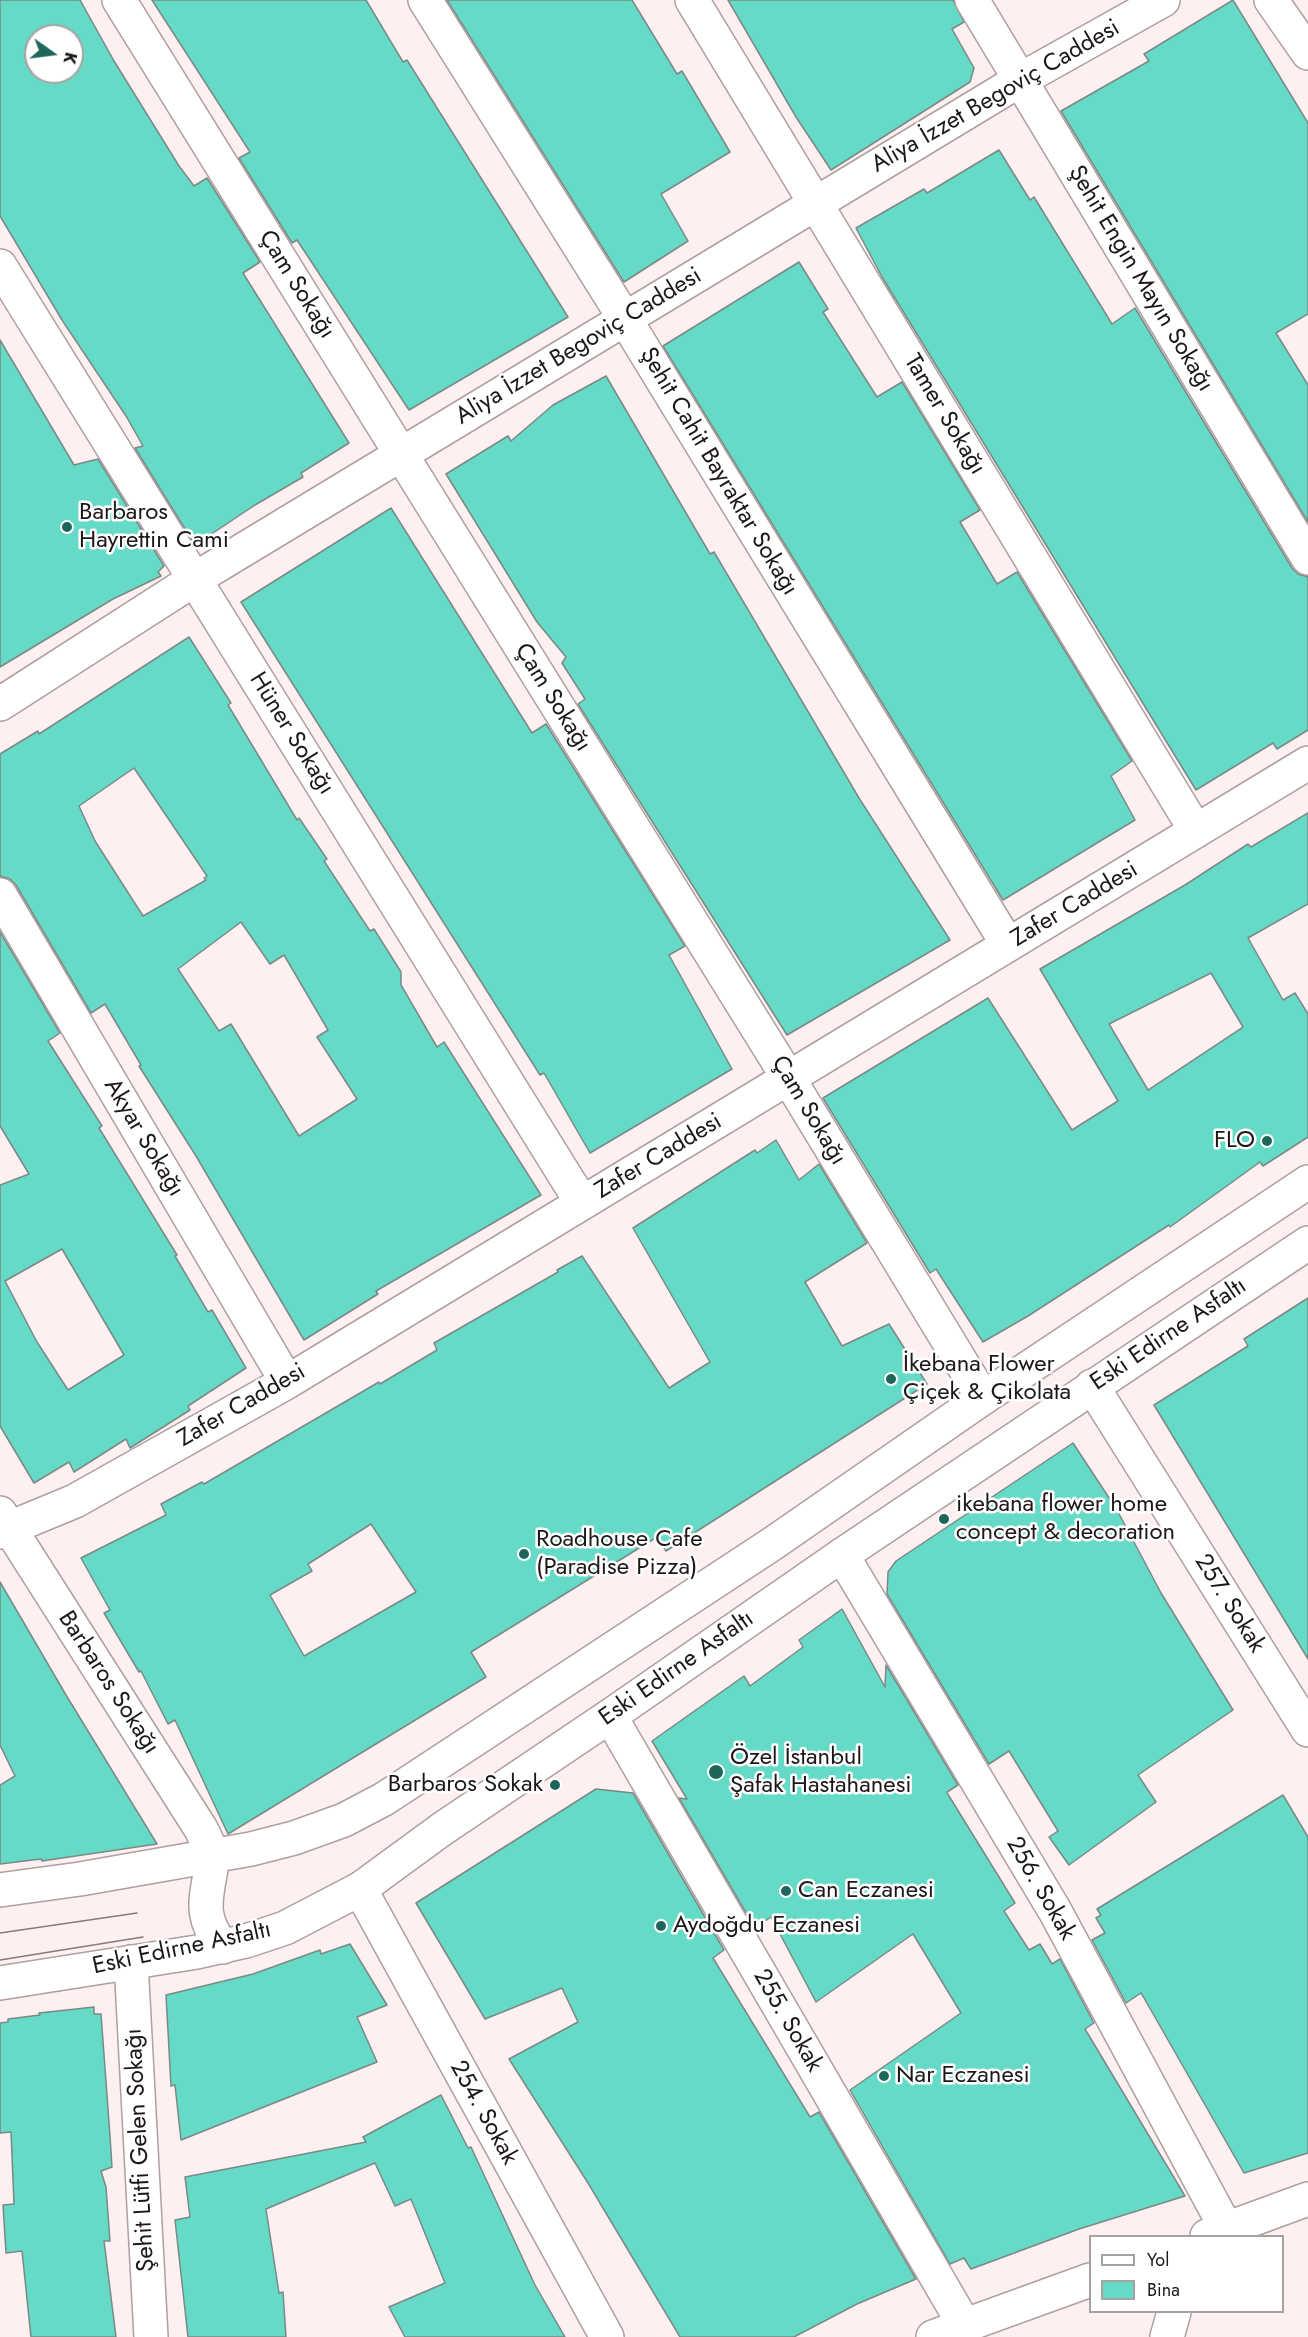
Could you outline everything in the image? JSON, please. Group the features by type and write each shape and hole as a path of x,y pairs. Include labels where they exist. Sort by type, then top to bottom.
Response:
{"street":[{"name":"Çam Sokağı","path":"119,0 789,1079 983,1398"},
{"name":"Şehit Cahit Bayraktar Sokağı","path":"425,0 625,319 1008,945"},
{"name":"Tamer Sokağı","path":"692,0 1196,831"},
{"name":"Şehit Engin Mayın Sokağı","path":"972,0 1308,558"},
{"name":"Aliya İzzet Begoviç Caddesi","path":"0,704 195,579 1020,80 1163,0"},
{"path":"1271,0 1308,53"},
{"name":"Hüner Sokağı","path":"0,266 582,1203"},
{"name":"Zafer Caddesi","path":"3,1524 75,1501 287,1382 1308,763"},
{"name":"Akyar Sokağı","path":"0,895 287,1382"},
{"name":"Eski Edirne Asfaltı","path":"0,1890 80,1879 252,1849 294,1838 344,1820 384,1799 772,1544 983,1398 1035,1366 1308,1182"},
{"name":"Eski Edirne Asfaltı","path":"0,1983 223,1947 285,1928 360,1889 442,1829 842,1555 1308,1243"},
{"path":"1035,1366 1058,1371 1092,1386"},
{"name":"257. Sokak","path":"1092,1386 1308,1730"},
{"name":"Barbaros Sokağı","path":"3,1524 201,1829 213,1854"},
{"name":"256. Sokak","path":"842,1555 1055,1911 1217,2233"},
{"name":"255. Sokak","path":"610,1716 965,2326"},
{"path":"213,1854 204,1905 205,1918 223,1947"},
{"name":"254. Sokak","path":"360,1889 607,2337"},
{"name":"Şehit Lütfi Gelen Sokağı","path":"131,1962 151,2337"},
{"path":"1217,2233 1308,2199"},
{"path":"933,2337 1089,2280"},
{"path":"1167,2337 1174,2313"}],"building":[{"path":"0,0 80,0 114,61 179,166 194,186 207,178 260,262 243,273 349,443 301,473 303,477 255,505 195,545 135,448 143,446 126,416 62,320 0,216"},
{"path":"152,0 366,0 403,62 407,60 568,317 409,410 297,240 292,243 239,158 250,152"},
{"path":"447,0 632,0 677,74 682,71 730,152 661,194 688,241 624,282"},
{"path":"728,0 953,0 964,22 952,29 974,68 970,82 831,170 796,117"},
{"path":"1233,0 1308,123 1308,314 1276,333 1308,385 1308,522 1061,111 1149,61 1144,54"},
{"path":"999,150 1030,200 1034,197 1112,324 1135,308 1292,568 1298,574 1308,577 1308,730 1277,749 1273,743 1196,790 882,277 856,228 924,189 927,193"},
{"path":"799,262 828,309 823,312 877,397 902,382 980,510 960,522 997,584 1017,572 1132,761 1111,776 1135,820 1003,900 663,346"},
{"name":"Barbaros Hayrettin Cami","path":"0,340 74,465 98,459 164,566 158,572 161,576 113,599 0,667"},
{"path":"606,376 710,554 714,552 859,798 950,940 787,1035 578,704 585,699 562,663 566,657 537,622 446,474 508,436 511,441 553,405"},
{"path":"391,508 532,733 546,724 685,946 669,955 732,1069 590,1153 544,1073 540,1075 241,602"},
{"path":"189,637 231,703 228,705 297,820 299,818 327,859 324,861 370,931 374,929 401,972 401,985 437,1047 444,1042 541,1195 376,1291 378,1294 304,1340 196,1156 139,1066 141,1065 105,1004 91,1013 16,885 10,879 0,876 0,754 38,731 39,734","holes":["134,768 207,876 204,878 206,880 143,916 95,841 79,806","241,922 270,964 284,955 328,1030 317,1037 357,1099 299,1136 231,1024 219,1031 178,969"]},
{"path":"1308,813 1308,904 1248,938 1283,1000 1295,993 1308,1014 1308,1137 1263,1166 1260,1162 1170,1227 1169,1225 1028,1316 983,1342 936,1269 930,1273 823,1098 988,998 1072,1130 1118,1101 1040,969 1185,885 1248,844 1251,847","holes":["1211,973 1243,1027 1148,1090 1109,1024"]},
{"path":"0,932 60,1033 48,1041 102,1126 99,1128 177,1255 175,1256 208,1312 212,1310 246,1368 188,1406 190,1410 130,1448 126,1439 74,1472 69,1462 34,1483 0,1426 0,1185 29,1174 0,1126","holes":["62,1249 124,1355 68,1390 37,1342 5,1281"]},
{"path":"776,1140 799,1180 819,1164 867,1243 805,1282 842,1346 889,1324 927,1384 666,1551 657,1537 471,1652 486,1677 228,1834 175,1720 168,1724 141,1671 139,1672 104,1613 110,1610 81,1558 166,1515 161,1504 202,1482 204,1484 379,1382 380,1384 437,1350 434,1343 582,1256 669,1388 710,1362 633,1228 755,1150 757,1153","holes":["371,1524 416,1592 304,1656 270,1595 312,1571 308,1564"]},
{"path":"1308,1298 1308,1659 1154,1405 1248,1346 1244,1339"},
{"path":"1073,1443 1117,1510 1161,1593 1233,1710 1138,1775 1156,1802 1069,1865 1049,1837 1058,1831 1009,1751 989,1764 887,1594 888,1572 896,1561"},
{"path":"0,1582 157,1844 42,1861 41,1859 0,1864 0,1785 15,1776 0,1745"},
{"path":"842,1609 885,1687 886,1665 958,1785 947,1792 1015,1903 1004,1911 1029,1950 1040,1944 1052,1964 1060,1959 1094,2023 1085,2029 1185,2196 1079,2229 971,2269 964,2258 950,2264 850,2090 961,2013 913,1934 816,2002 771,1917 755,1928 679,1798 687,1799 652,1741 744,1676 750,1686 803,1647 799,1640"},
{"path":"596,1789 633,1793 724,1950 713,1958 810,2117 819,2112 916,2279 857,2304 794,2337 680,2337 588,2183 509,2059 578,2022 562,1988 485,2019 416,1903"},
{"path":"1283,1795 1308,1837 1308,2153 1244,2173 1141,1993 1126,2003 1092,1940 1105,1933 1096,1918 1101,1915 1097,1909"},
{"path":"350,1944 387,2005 357,2017 377,2062 181,2140 175,2085 171,2086 166,1995 253,1974 320,1950 321,1954"},
{"path":"94,2007 94,2014 101,2014 110,2136 112,2167 101,2171 106,2187 110,2241 104,2241 116,2337 31,2337 22,2251 6,2253 3,2205 14,2204 11,2132 0,2133 0,2023 8,2022 8,2019 40,2015 39,2013"},
{"path":"441,2095 468,2148 471,2147 535,2285 565,2337 405,2337 389,2307 445,2283 411,2199 395,2206 375,2163 266,2209 279,2293 283,2292 286,2337 188,2337 175,2220 190,2217 185,2177 366,2142 363,2137"}],"tram line":[{"path":"0,1933 137,1913"},
{"path":"0,1960 143,1937"}],"place":[{"name":"Barbaros Hayrettin Cami","path":"67,527"},
{"name":"FLO","path":"1267,1141"},
{"name":"İkebana Flower Çiçek & Çikolata","path":"891,1379"},
{"name":"ikebana flower home concept & decoration","path":"944,1519"},
{"name":"Roadhouse Cafe (Paradise Pizza)","path":"524,1554"},
{"name":"Özel İstanbul Şafak Hastahanesi","path":"716,1772"},
{"name":"Barbaros Sokak","path":"555,1785"},
{"name":"Can Eczanesi","path":"786,1891"},
{"name":"Aydoğdu Eczanesi","path":"661,1926"},
{"name":"Nar Eczanesi","path":"884,2076"}]}
